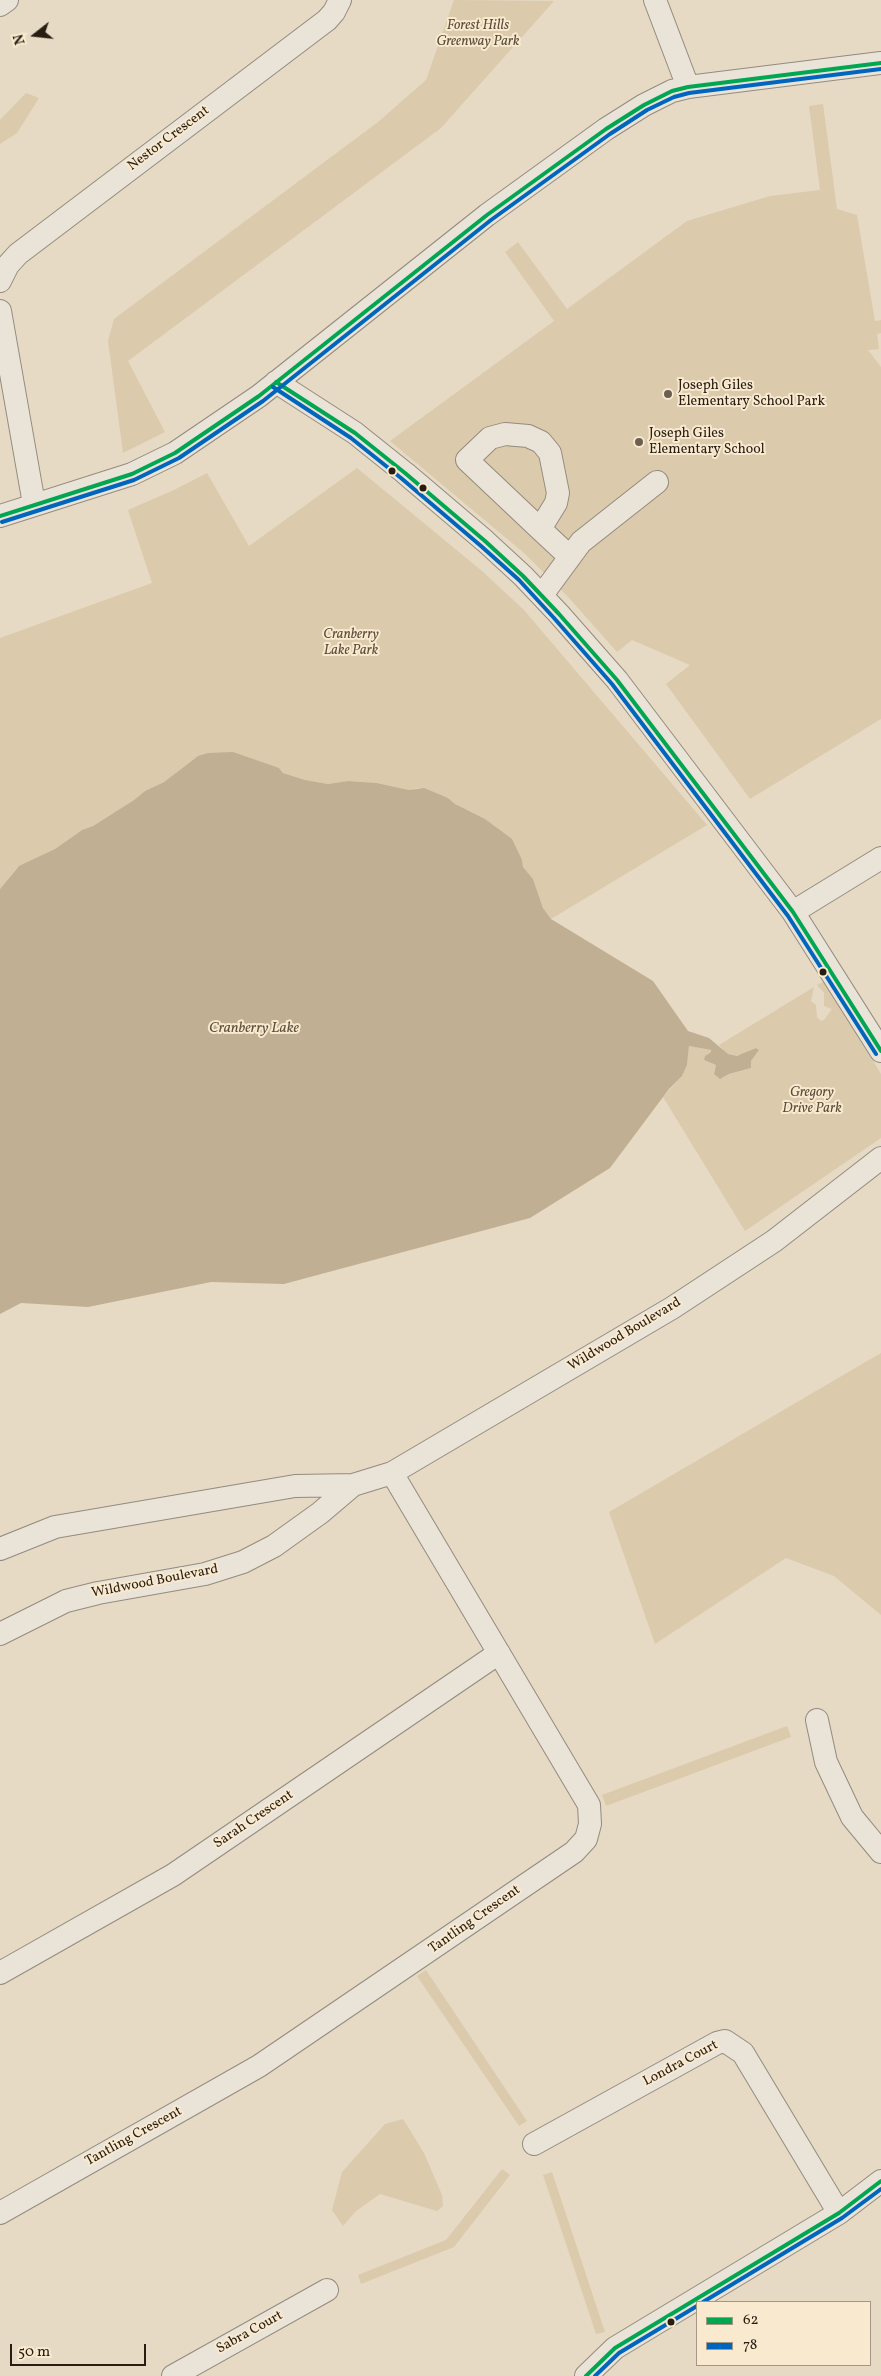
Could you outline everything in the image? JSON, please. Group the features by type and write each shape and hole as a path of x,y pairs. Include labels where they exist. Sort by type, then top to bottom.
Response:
{"street":[{"path":"0,5 7,0"},
{"name":"Nestor Crescent","path":"0,281 8,265 18,254 327,20 334,12 340,0"},
{"path":"654,0 688,87"},
{"path":"0,516 126,476 175,453 276,382 487,215 606,129 651,101 688,87 881,63"},
{"path":"0,311 34,504"},
{"path":"276,382 369,444 486,541 542,595 616,680 678,758 792,912 881,1051"},
{"path":"542,595 581,542 657,482"},
{"path":"540,529 570,557"},
{"path":"792,912 881,858"},
{"name":"Wildwood Boulevard","path":"0,1549 55,1528 295,1486 353,1485 392,1473 672,1308 774,1241 881,1158"},
{"name":"Tantling Crescent","path":"0,2213 259,2066 566,1858 586,1839 590,1824 589,1805 392,1473"},
{"name":"Wildwood Boulevard","path":"0,1634 66,1601 98,1593 205,1574 243,1562 274,1546 320,1513 353,1485"},
{"name":"Sarah Crescent","path":"0,1973 173,1875 499,1653"},
{"path":"817,1720 826,1762 852,1817 881,1852"},
{"name":"Londra Court","path":"534,2144 717,2043 725,2041 743,2053 839,2213"},
{"path":"586,2376 609,2368 615,2348 839,2213 881,2181"},
{"name":"Sabra Court","path":"172,2376 326,2290"}],"green space":[{"name":"Forest Hills Greenway Park","path":"454,0 554,1 441,128 128,361 165,432 123,453 108,341 114,319 378,122 426,80"},
{"path":"26,93 39,98 17,133 0,144 0,120"},
{"name":"Joseph Giles Elementary School Park","path":"823,104 837,209 857,215 875,321 881,320 881,333 877,334 879,349 868,350 881,367 881,719 750,799 666,684 690,665 632,640 617,652 569,598 524,553 390,441 554,321 505,252 518,242 567,309 687,221 770,196 820,190 809,106"},
{"name":"Cranberry Lake Park","path":"357,468 482,571 524,610 707,825 551,919 543,908 533,879 523,867 522,860 448,798 418,788 409,790 377,783 348,781 328,784 305,780 283,773 279,768 198,756 164,782 145,791 134,800 93,826 82,830 55,849 16,869 0,889 0,638 152,583 128,510 207,473 249,546"},
{"name":"Gregory Drive Park","path":"825,981 881,1074 881,1138 745,1231 663,1097 682,1076 687,1065 689,1046 711,1050 704,1060 716,1065 714,1072 722,1078 751,1068 751,1061 759,1050 756,1048 745,1054 735,1056 727,1054 719,1045 814,987 811,1001 816,1005 817,1017 821,1021 824,1020 832,1009 824,1006 824,993 817,985"},
{"path":"881,1353 881,1615 834,1576 786,1558 655,1644 609,1512"},
{"path":"787,1726 791,1737 606,1806 602,1795"},
{"path":"426,1970 527,2121 519,2126 417,1976"},
{"path":"403,2119 424,2153 442,2195 443,2206 437,2211 380,2194 356,2211 343,2226 332,2210 342,2172 385,2124"},
{"path":"502,2169 510,2175 454,2247 361,2284 358,2275 446,2240"},
{"path":"552,2172 605,2332 596,2334 543,2175"}],"water":[{"name":"Cranberry Lake","path":"233,752 279,768 283,773 305,780 328,784 348,781 377,783 409,790 424,788 448,798 455,804 485,819 512,839 522,860 523,867 533,879 543,908 551,919 653,981 688,1031 709,1038 728,1054 737,1056 756,1048 759,1050 751,1061 751,1068 729,1074 720,1079 714,1074 716,1065 704,1060 711,1050 689,1046 687,1065 682,1076 669,1089 610,1168 530,1218 284,1284 211,1282 88,1307 21,1303 0,1314 0,889 19,866 55,849 82,830 93,826 145,791 164,782 198,756 208,753"}],"transit line":[{"name":"62","path":"0,516 132,474 175,453 259,396 487,215 606,129 644,105 672,91 688,87 881,63"},
{"name":"78","path":"2,522 134,480 179,458 263,401 491,220 610,134 647,110 674,97 689,93 881,69"},
{"name":"62","path":"276,382 355,433 405,473 485,541 523,576 559,614 617,680 793,912 881,1051"},
{"name":"78","path":"273,387 351,438 401,478 519,580 554,618 612,684 788,916 876,1054"},
{"name":"62","path":"586,2376 615,2348 839,2213 881,2181"},
{"name":"78","path":"705,2301 842,2218 881,2189"},
{"name":"78","path":"595,2376 619,2353 696,2307"}],"place":[{"name":"Joseph Giles Elementary School Park","path":"668,394"},
{"name":"Joseph Giles Elementary School","path":"639,442"}]}
